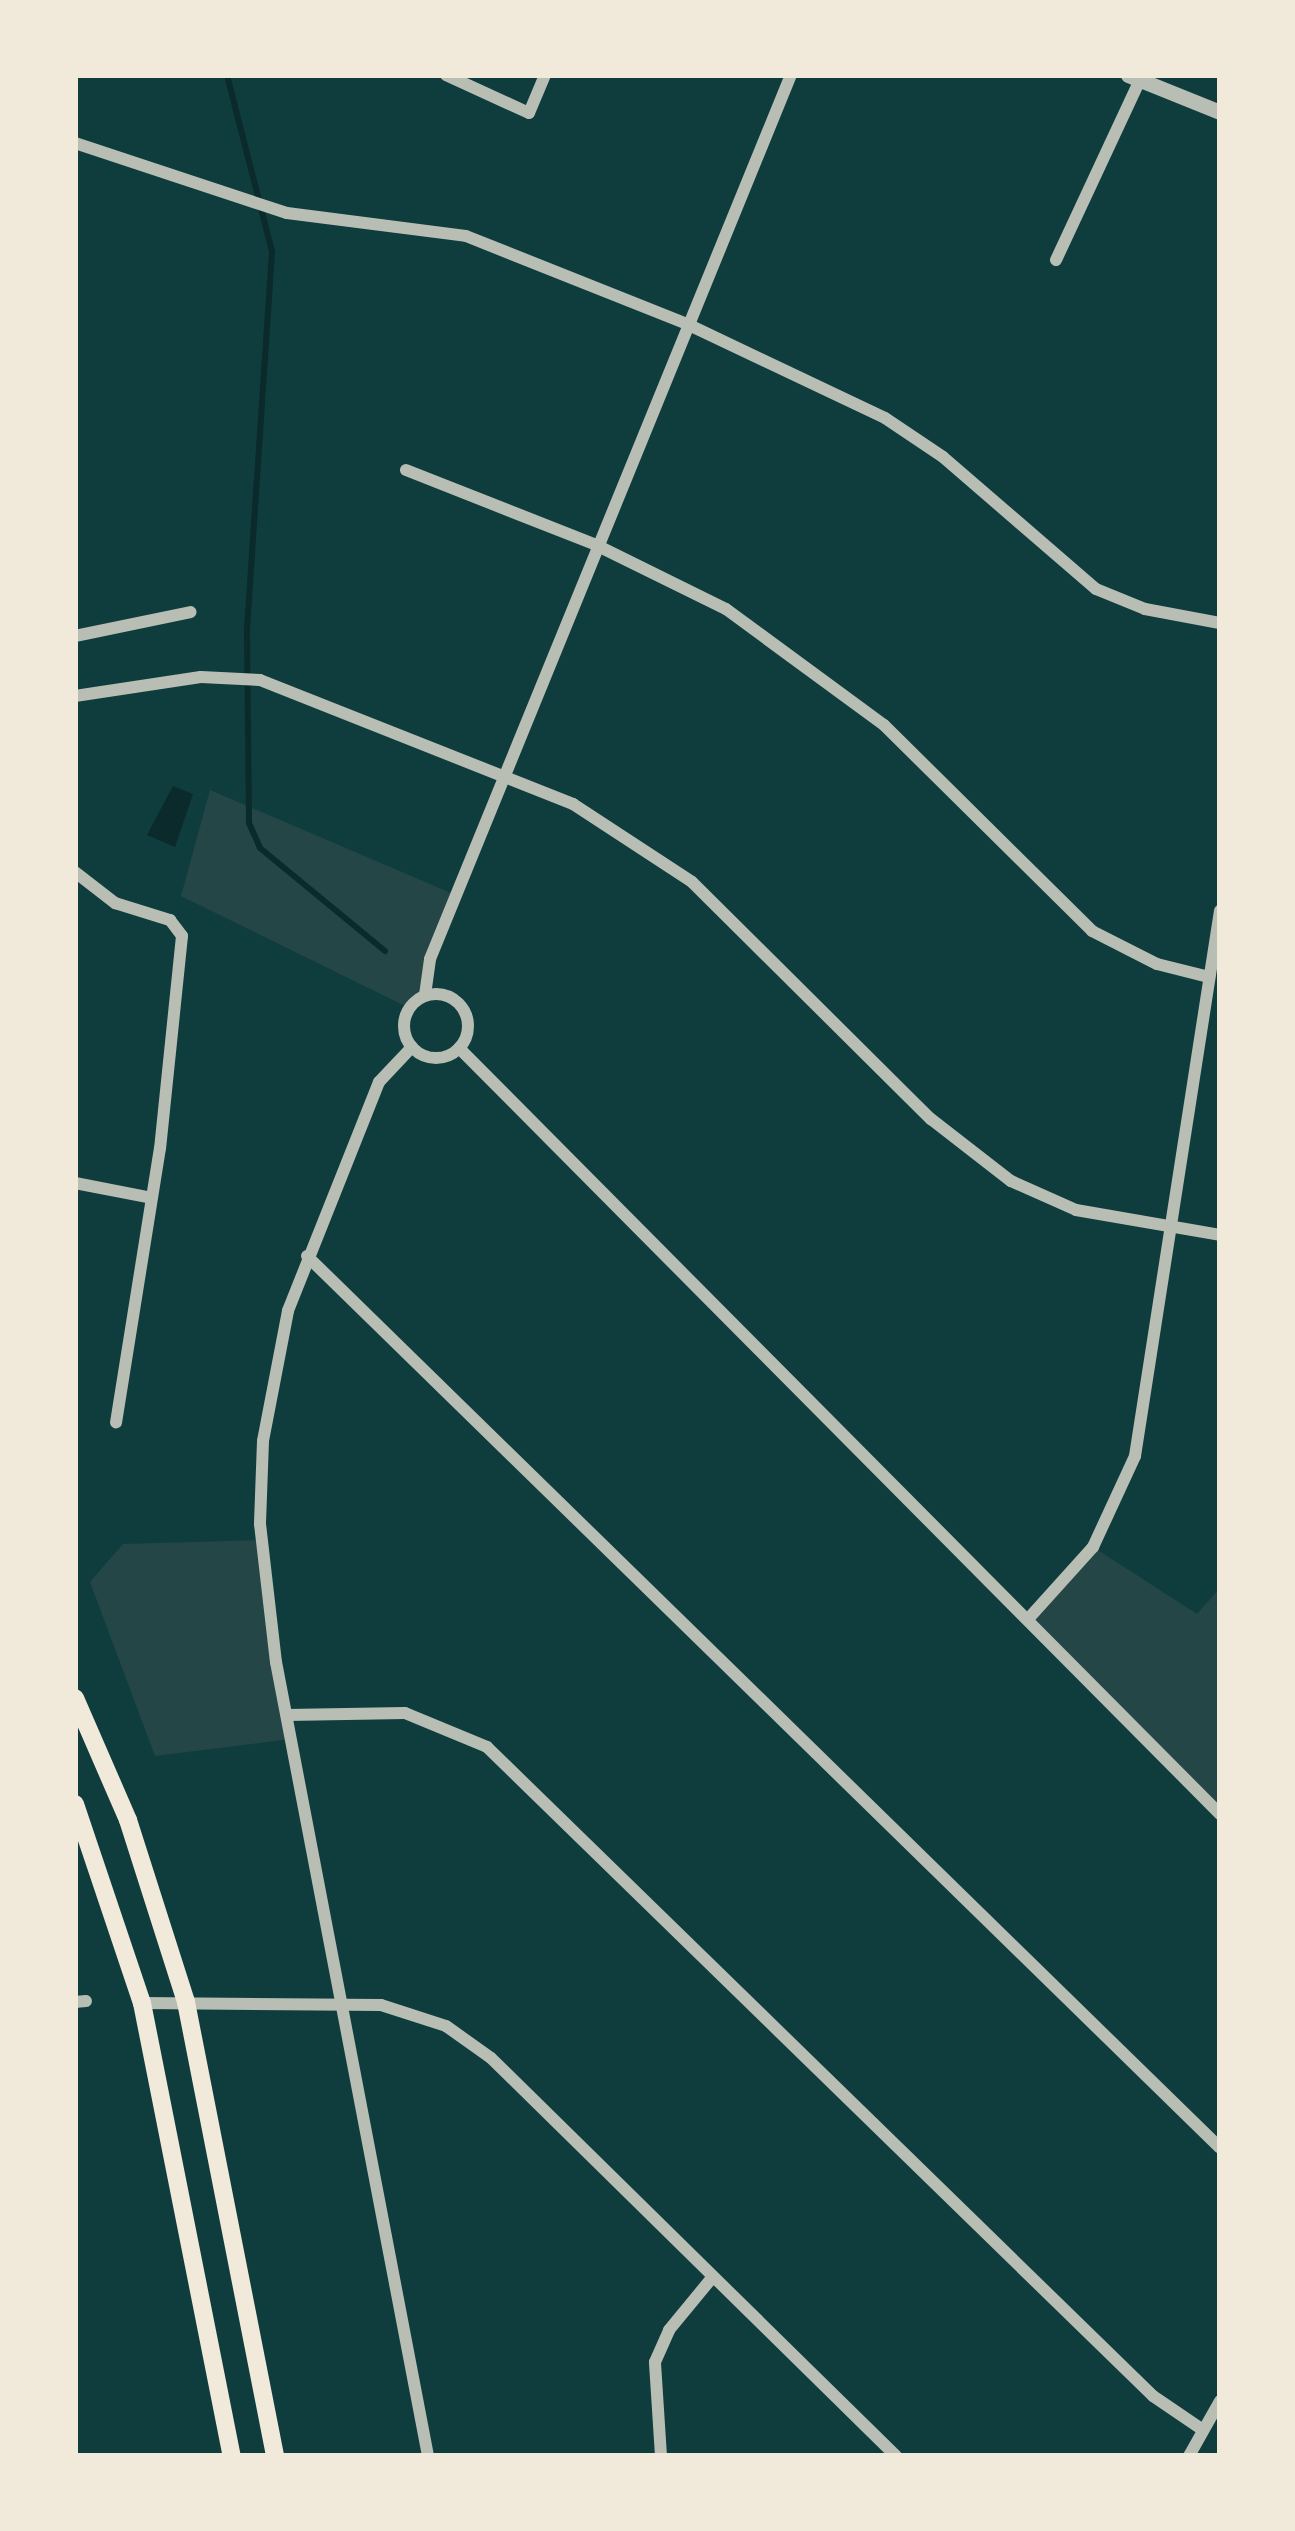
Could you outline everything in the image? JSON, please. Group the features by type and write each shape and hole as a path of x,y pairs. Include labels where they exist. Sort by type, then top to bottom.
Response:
{"main road":[{"path":"75,1698 128,1820 186,2002 275,2456"},
{"path":"75,1804 142,2003 232,2456"}],"street":[{"path":"446,75 529,113 545,75"},
{"path":"412,1047 405,1018 425,995 430,959 791,75"},
{"path":"1056,260 1134,77 1220,112"},
{"path":"75,142 286,213 466,236 686,324 885,418 943,457 1096,590 1145,609 1220,623"},
{"path":"406,470 596,545 726,609 829,679 1092,931 1157,964 1209,977"},
{"path":"75,637 190,612"},
{"path":"75,696 226,676 256,680 506,774 628,834 692,882 985,1163 1076,1210 1220,1235"},
{"path":"75,872 115,903 178,925 182,936 152,1198 116,1422"},
{"path":"1029,1618 1093,1547 1123,1492 1174,1228 1220,910"},
{"path":"412,1047 440,1058 459,1048 468,1028 463,1007 446,995 425,995"},
{"path":"412,1047 379,1082 307,1256 277,1352 260,1476 262,1567 287,1715 428,2456"},
{"path":"459,1048 1220,1814"},
{"path":"75,1183 152,1198"},
{"path":"307,1256 1220,2148"},
{"path":"287,1715 405,1713 487,1747 987,2237 1154,2396 1203,2430"},
{"path":"142,2003 341,2002 416,2012 469,2041 896,2456"},
{"path":"661,2456 655,2362 669,2330 711,2279"},
{"path":"1189,2456 1220,2401"}],"shaded area":[{"path":"173,786 193,794 175,847 147,835"},
{"path":"210,790 458,896 430,959 425,995 409,1008 181,896"},
{"path":"261,1540 291,1739 155,1756 90,1582 123,1544"},
{"path":"1093,1547 1197,1614 1220,1588 1220,1812 1029,1618"}],"waterway":[{"path":"227,75 272,252 247,632 249,823 260,848 385,951"}]}
